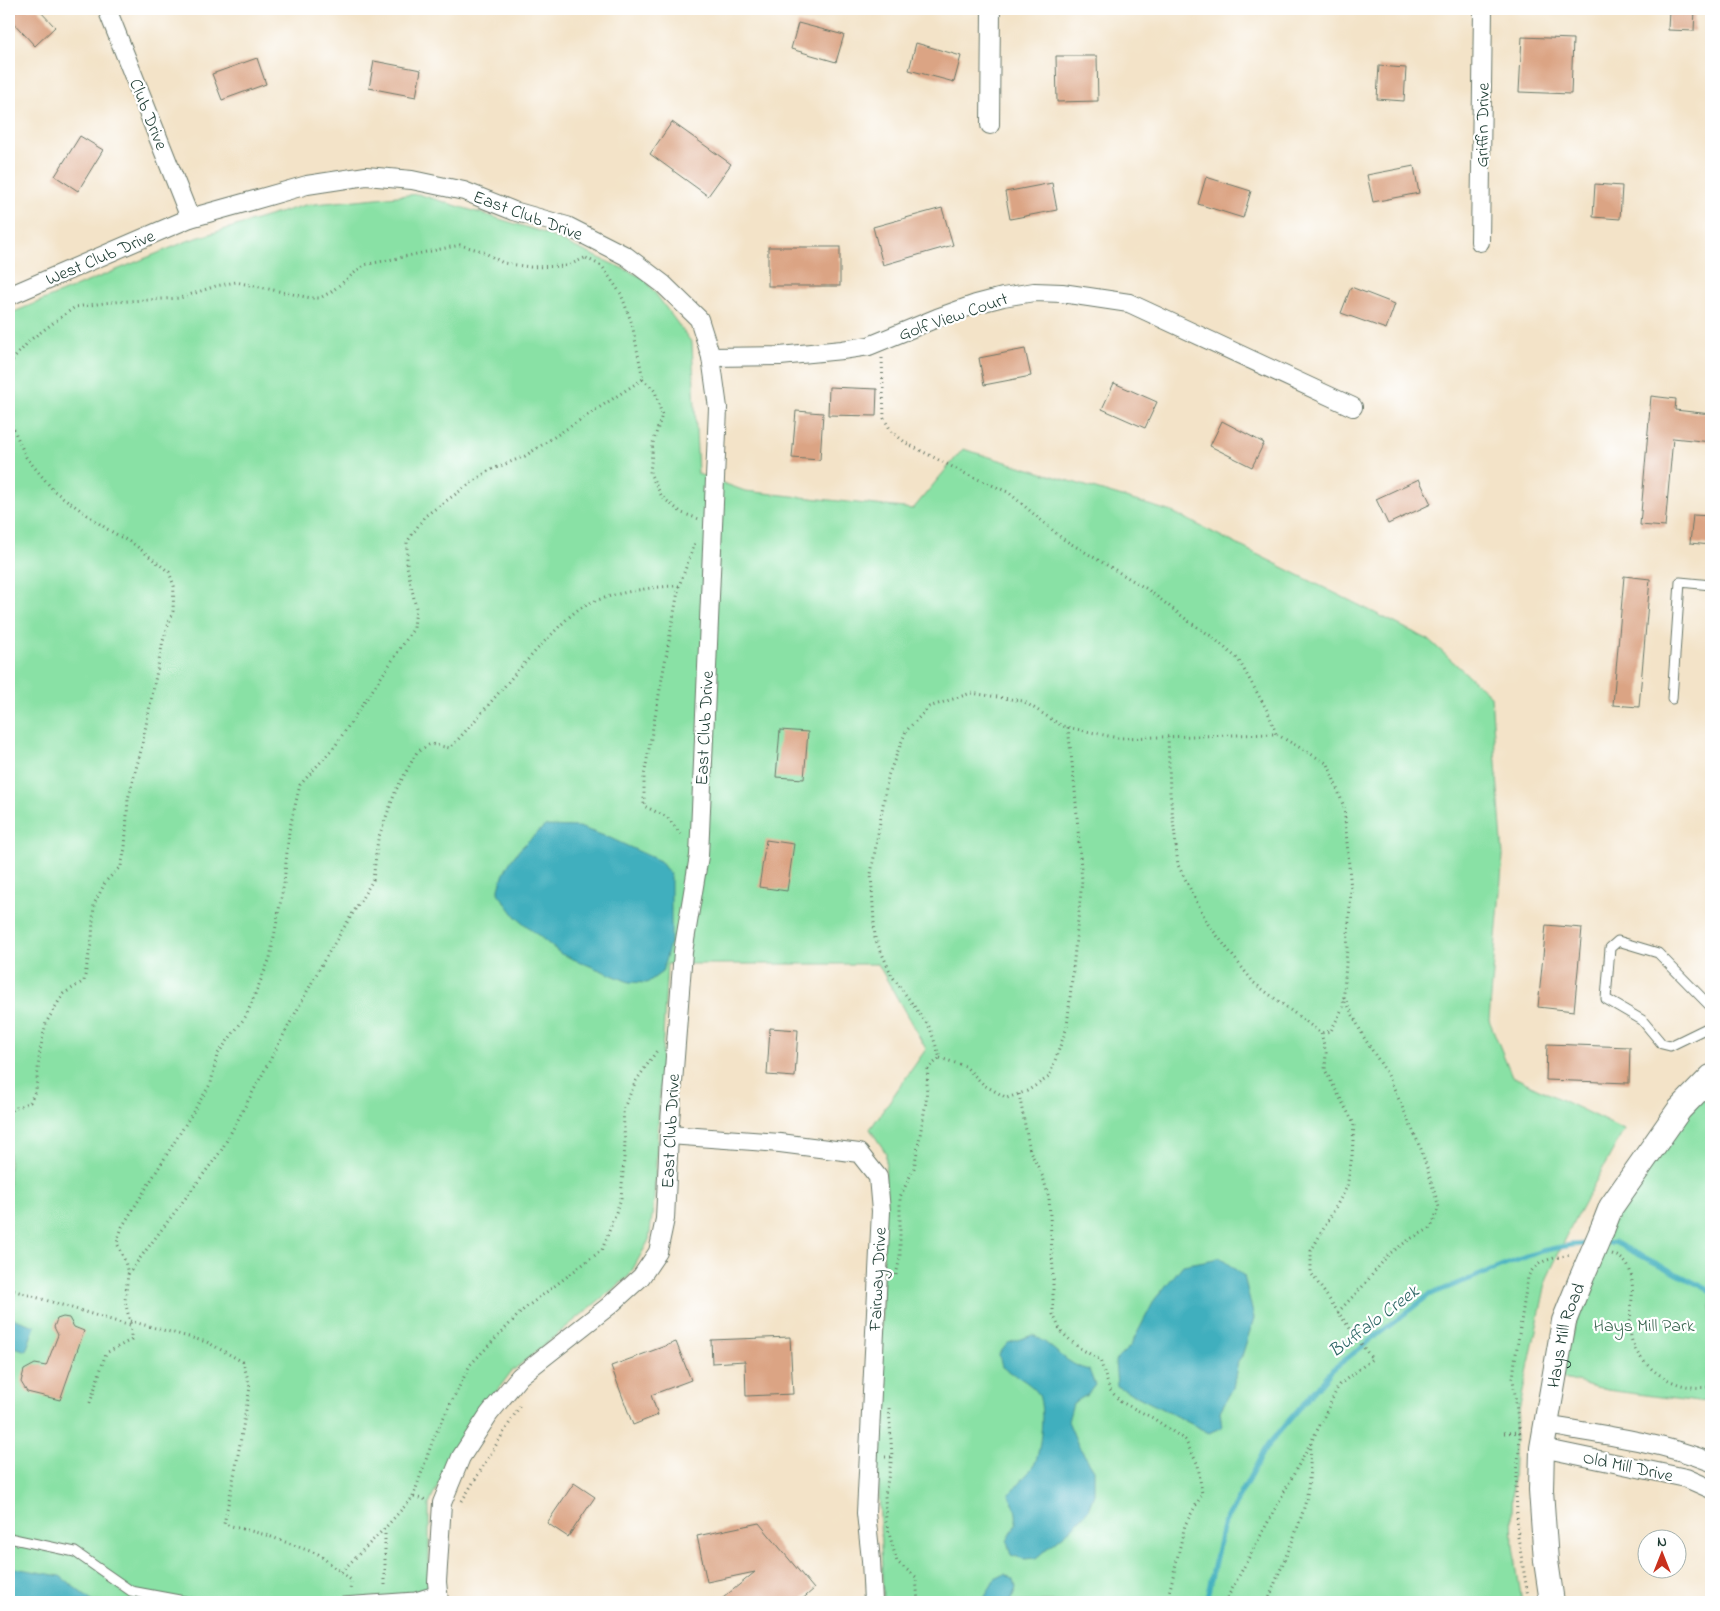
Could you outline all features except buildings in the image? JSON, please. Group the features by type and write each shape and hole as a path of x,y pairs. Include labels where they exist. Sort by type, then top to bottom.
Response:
{"street":[{"name":"Club Drive","path":"107,9 190,218"},
{"path":"990,125 992,9"},
{"name":"Griffin Drive","path":"1480,242 1483,9"},
{"name":"East Club Drive","path":"190,218 307,185 366,176 412,180 464,191 514,211 567,226 626,256 663,284 699,319 711,357 718,408 699,856 683,952 668,1136 665,1219 658,1252 641,1277 609,1306 520,1376 489,1414 461,1457 442,1503 436,1582 438,1596"},
{"name":"West Club Drive","path":"9,296 190,218"},
{"name":"Golf View Court","path":"711,357 780,356 869,346 937,318 1003,297 1034,292 1062,293 1129,303 1353,407"},
{"name":"Hays Mill Road","path":"1552,1602 1546,1561 1542,1508 1544,1436 1564,1321 1611,1207 1679,1110 1711,1077"},
{"name":"Fairway Drive","path":"668,1136 780,1143 859,1153 878,1177 881,1211 866,1513 872,1560 873,1602"},
{"name":"Old Mill Drive","path":"1544,1436 1610,1436 1656,1446 1711,1462"},
{"name":"Old Mill Drive","path":"1544,1436 1686,1478 1711,1488"}],"lane":[{"path":"1672,699 1680,582 1711,585"},
{"path":"1711,1007 1658,953 1618,941 1610,948 1606,999 1642,1020 1662,1044 1670,1046 1711,1026"},
{"path":"9,1538 75,1552 131,1591 190,1602"},
{"path":"343,1602 438,1596"}],"path":[{"path":"9,375 11,362 30,340 75,307 112,302 180,298 216,286 236,282 311,298 320,298 331,292 364,265 460,245 482,251 503,263 530,267 567,266 586,258 603,245"},
{"path":"586,258 602,266 621,294 632,324 643,379 655,391 662,415 653,442 650,473 662,497 682,513 713,525"},
{"path":"882,341 884,418 891,431 906,443 966,474 1008,492 1063,539 1148,589 1191,623 1211,636 1238,659 1268,712 1276,734"},
{"path":"90,1403 106,1353 131,1340 131,1326 125,1301 128,1274 125,1261 117,1243 122,1227 211,1083 217,1055 246,1016 270,958 284,883 289,831 300,785 335,746 414,628 416,608 407,566 407,542 425,516 488,471 525,456 643,379"},
{"path":"9,405 10,421 26,457 54,490 107,529 135,545 162,566 169,572 174,586 173,611 163,642 141,750 128,799 125,848 121,866 106,881 94,904 92,938 84,981 63,994 46,1023 40,1050 36,1089 30,1102 9,1111"},
{"path":"696,540 679,586 644,776 644,806 667,817 699,856"},
{"path":"128,1274 221,1151 323,962 373,880 378,839 396,790 417,752 430,744 450,748 527,658 570,615 589,603 659,586 679,586"},
{"path":"940,1058 930,1028 892,976 875,938 871,874 888,776 906,731 929,706 971,693 1023,701 1062,726 1118,738 1276,734 1328,764 1344,807 1351,890 1343,1007 1331,1031 1321,1033"},
{"path":"940,1058 965,1066 984,1085 1007,1098 1027,1091 1050,1077 1067,1027 1082,881 1068,727"},
{"path":"1168,737 1170,792 1178,865 1208,924 1254,983 1321,1033 1326,1053 1326,1070 1354,1124 1347,1188 1311,1251 1311,1273 1372,1359 1339,1385 1226,1602"},
{"path":"1338,1312 1363,1286 1389,1254 1431,1228 1439,1207 1420,1149 1388,1075 1362,1036 1344,997"},
{"path":"413,1497 434,1437 470,1364 524,1309 602,1250 621,1199 625,1145 623,1110 636,1081 678,1022"},
{"path":"895,1278 900,1258 900,1197 914,1168 926,1102 928,1068 940,1058"},
{"path":"1019,1094 1030,1151 1043,1177 1049,1198 1054,1271 1053,1314 1061,1332 1078,1347 1100,1360 1110,1390 1121,1402 1153,1418 1185,1440 1198,1465 1202,1494 1185,1525 1167,1602"},
{"path":"9,1289 131,1326"},
{"path":"130,1320 207,1342 243,1362 250,1388 224,1524 266,1535 318,1554 352,1580 348,1602"},
{"path":"889,1403 892,1457 885,1495 886,1522 897,1562 916,1577 918,1602"},
{"path":"1268,1602 1289,1550 1304,1505 1309,1482 1312,1440"},
{"path":"869,1458 892,1457"},
{"path":"385,1528 385,1600"}],"green space":[{"path":"418,194 539,231 644,278 692,343 698,474 745,491 913,509 963,449 1172,512 1429,640 1491,696 1503,856 1489,1020 1512,1076 1624,1130 1575,1219 1547,1278 1515,1430 1512,1511 1513,1546 1522,1602 883,1602 878,1464 886,1153 870,1129 926,1049 878,964 667,964 654,1200 649,1240 629,1276 511,1372 458,1443 429,1504 429,1586 432,1602 9,1602 9,314 190,240 305,205"},
{"name":"Hays Mill Park","path":"1711,1084 1711,1400 1698,1402 1607,1390 1561,1378 1566,1352 1609,1222"}],"water":[{"path":"545,826 579,827 610,838 660,861 671,876 671,939 662,972 647,983 629,982 561,954 516,917 498,893 505,872 515,855"},
{"path":"1220,1258 1244,1276 1254,1318 1242,1356 1238,1361 1233,1388 1220,1411 1222,1427 1209,1433 1117,1386 1115,1361 1131,1345 1155,1299 1183,1265"},
{"path":"9,1317 35,1326 26,1351 9,1345"},
{"path":"1033,1335 1067,1360 1089,1370 1095,1385 1087,1395 1073,1403 1068,1421 1078,1445 1094,1470 1094,1494 1088,1510 1072,1528 1036,1558 1024,1559 1011,1555 1007,1541 1016,1523 1015,1508 1009,1495 1037,1459 1042,1428 1041,1406 1040,1398 1033,1388 1002,1367 999,1354 1008,1343"},
{"path":"9,1567 60,1576 93,1602 9,1602"},
{"path":"1005,1574 1014,1580 1016,1588 1010,1602 982,1602 995,1579"}],"waterway":[{"name":"Buffalo Creek","path":"1603,1243 1614,1242 1711,1291"},
{"name":"Buffalo Creek","path":"1206,1602 1223,1526 1267,1446 1333,1369 1429,1295 1541,1251 1571,1245 1588,1244"}]}
